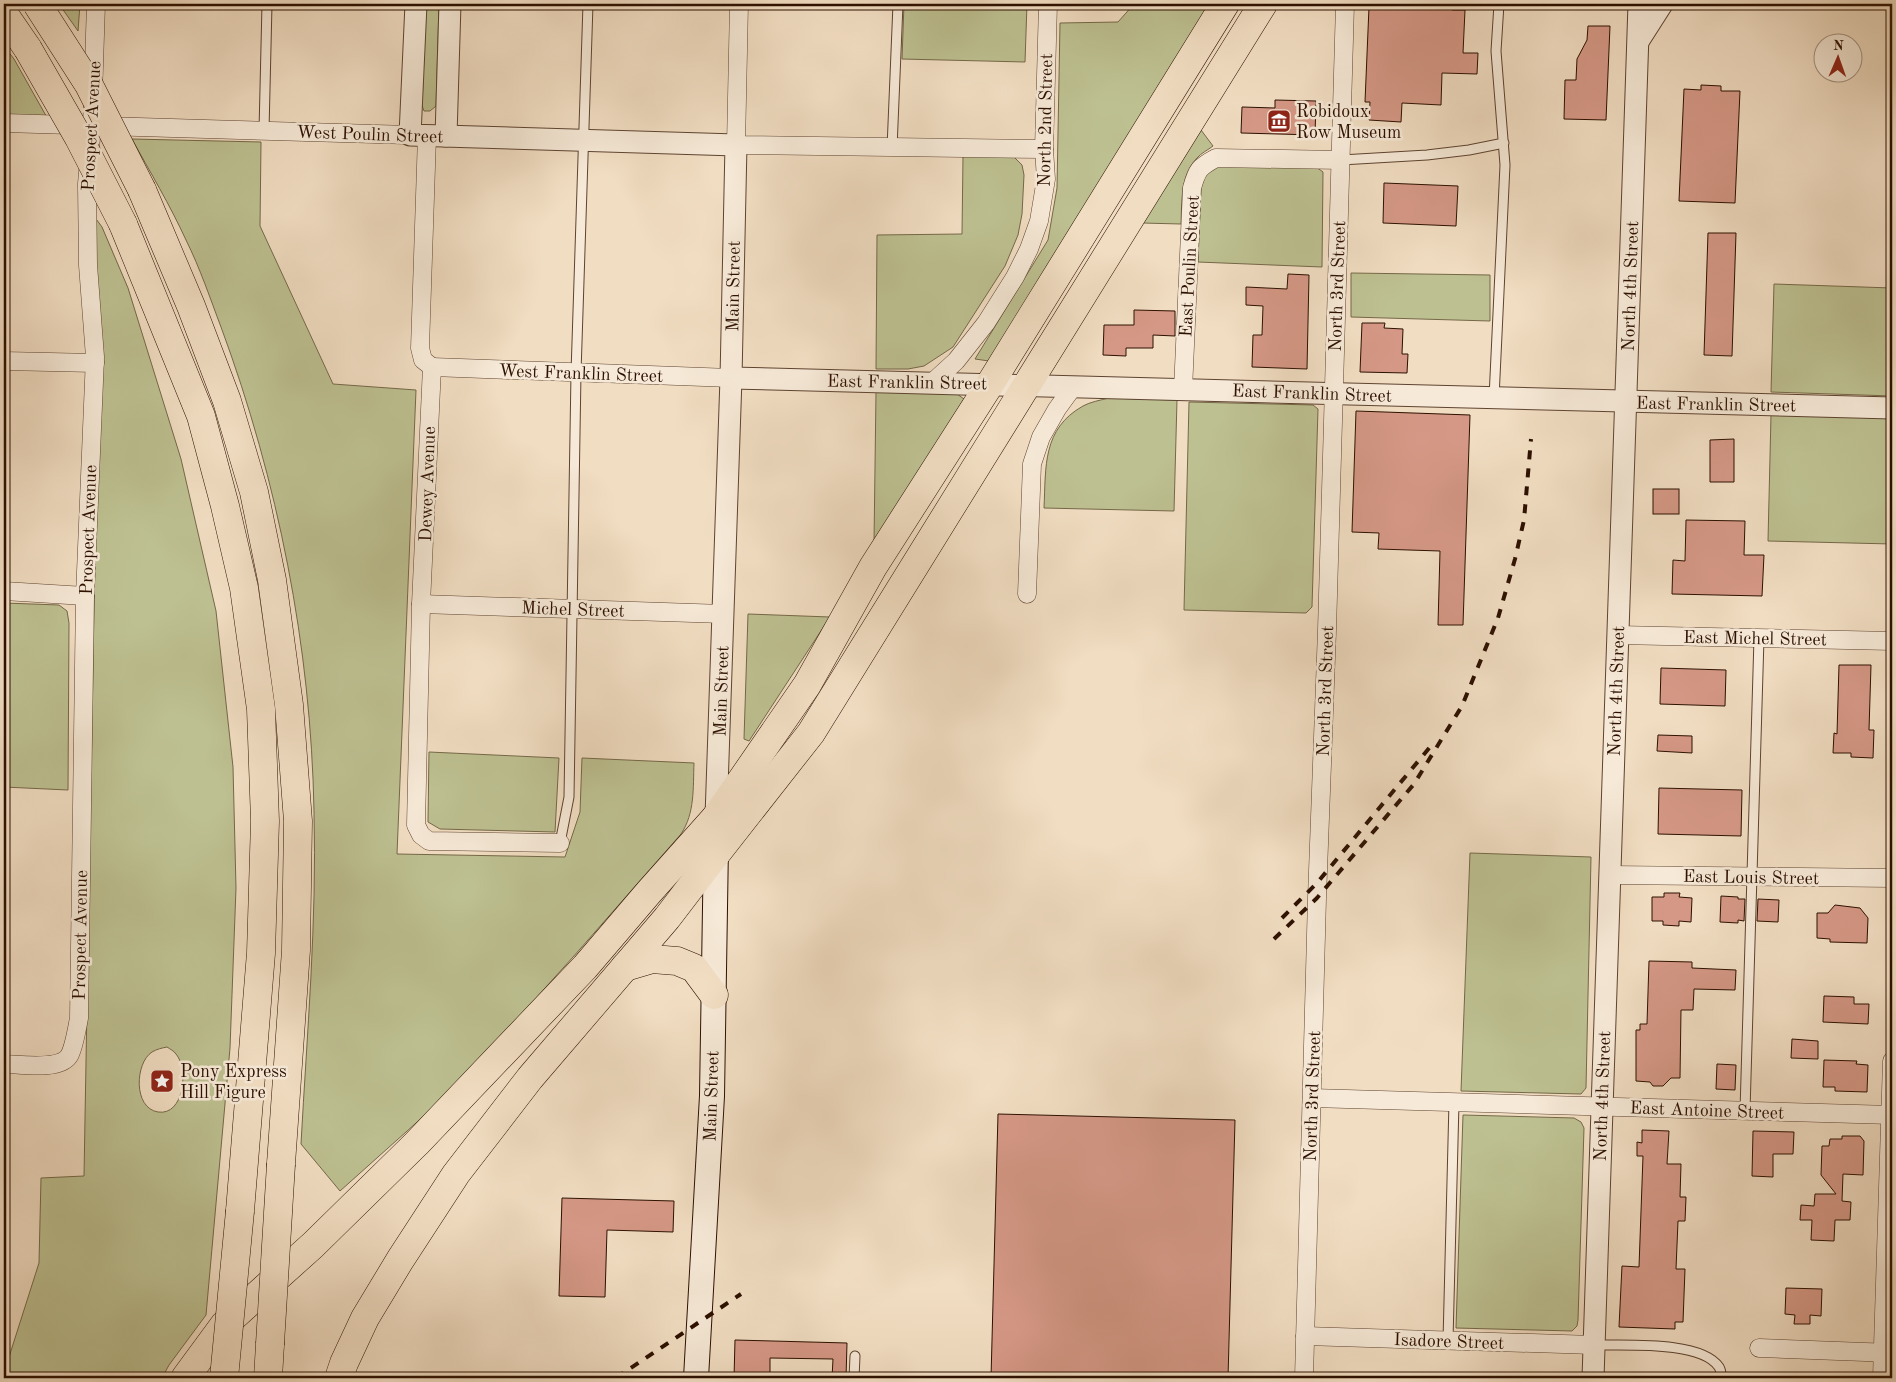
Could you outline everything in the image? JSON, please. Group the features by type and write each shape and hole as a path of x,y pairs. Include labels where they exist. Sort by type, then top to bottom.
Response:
{"main road":[{"path":"37,4 89,84 142,190 191,306 227,401 254,492 273,589 289,704 298,821 296,950 268,1378"},
{"path":"185,1378 224,1326 313,1245 417,1143 585,967 716,817 807,685 873,567 990,384 1225,4"},
{"path":"338,1378 365,1318 456,1174 530,1078 667,918 811,733 1263,4"},
{"path":"4,14 28,49 79,138 122,224 200,416 225,506 244,588 261,709 265,821 261,953 224,1378"},
{"name":"Main Street","path":"696,1378 712,1096 716,817"},
{"path":"625,967 652,959 676,961 694,968 714,995"}],"street":[{"name":"Prospect Avenue","path":"4,1064 60,1064 69,1056 79,1018 85,596 95,363 88,265 87,184 92,126 96,4"},
{"path":"416,4 428,136"},
{"path":"432,367 423,360 420,348 428,136 450,4"},
{"name":"Main Street","path":"716,817 731,378 739,4"},
{"name":"North 2nd Street","path":"933,382 956,361 986,323 1030,249 1039,221 1046,180 1044,149 1048,4"},
{"name":"North 3rd Street","path":"1304,1378 1316,898 1334,394 1345,4"},
{"name":"North 4th Street","path":"1593,1378 1639,4"},
{"path":"1638,43 1662,4"},
{"name":"West Poulin Street","path":"4,123 736,145"},
{"path":"736,145 1044,149"},
{"name":"East Poulin Street","path":"1183,390 1192,188 1196,174 1202,165 1216,158 1341,160"},
{"path":"4,361 95,363"},
{"name":"West Franklin Street","path":"432,367 731,378"},
{"name":"Dewey Avenue","path":"432,367 422,604 416,826 421,835 429,841 560,843"},
{"name":"East Franklin Street","path":"731,378 1892,408"},
{"path":"1027,594 1032,464 1041,436 1057,409 1074,387"},
{"path":"4,591 85,596"},
{"name":"Michel Street","path":"422,604 724,614"},
{"name":"East Michel Street","path":"1618,635 1892,642"},
{"name":"East Louis Street","path":"1610,875 1892,878"},
{"path":"1882,1378 1887,1353 1892,1061"},
{"name":"East Antoine Street","path":"1312,1098 1891,1115"},
{"name":"Isadore Street","path":"1305,1336 1594,1345"},
{"path":"1759,1348 1887,1353"}],"lane":[{"path":"264,131 267,4"},
{"path":"560,843 569,797 576,373 582,140 588,4"},
{"path":"892,148 898,4"},
{"path":"1494,398 1505,165 1496,51 1499,4"},
{"path":"1341,160 1427,155 1469,150 1504,143"},
{"path":"1745,1110 1759,638"},
{"path":"1448,1341 1454,1102"},
{"path":"1594,1345 1679,1348 1711,1360 1719,1367 1722,1378"},
{"path":"854,1378 855,1356"}],"green space":[{"path":"59,4 80,4 78,31"},
{"path":"426,4 439,4 436,106 430,111 424,111 422,105"},
{"path":"904,4 1027,4 1025,62 902,59"},
{"path":"1134,4 1209,4 989,361 975,359 1048,240 1057,188 1060,23 1118,22"},
{"path":"4,46 14,59 49,121 4,119"},
{"path":"1201,130 1213,146 1199,156 1187,172 1183,189 1181,224 1142,223"},
{"path":"132,139 261,142 260,226 333,384 416,390 397,854 565,857 580,812 582,758 694,763 691,809 686,826 681,834 454,1089 340,1191 301,1144 313,936 315,853 311,749 306,688 288,565 259,445 241,385 205,283 167,201"},
{"path":"963,156 1014,157 1022,165 1024,175 1022,214 1018,235 1005,266 953,347 924,366 908,369 876,369 877,235 962,234"},
{"path":"1219,166 1316,167 1323,172 1322,267 1198,262 1201,187 1206,173"},
{"path":"91,212 102,227 128,288 181,459 216,611 233,767 236,888 230,1048 206,1315 169,1365 162,1378 4,1378 4,1356 9,1357 39,1263 41,1178 84,1176 99,326","holes":["167,1047 175,1053 180,1061 183,1080 182,1090 174,1107 167,1111 158,1112 150,1109 144,1102 139,1085 140,1075 146,1058 152,1052"]},
{"path":"1351,273 1490,275 1490,321 1351,317"},
{"path":"1774,284 1892,288 1892,396 1771,392"},
{"path":"876,392 957,394 964,399 874,543"},
{"path":"1109,398 1177,400 1174,511 1044,508 1046,464 1053,438 1060,426 1070,415 1083,406"},
{"path":"1189,402 1313,405 1318,409 1312,607 1306,613 1184,610"},
{"path":"1771,415 1888,418 1892,421 1892,544 1768,541"},
{"path":"4,603 59,605 67,611 69,623 68,790 4,787"},
{"path":"748,614 830,617 749,741 744,739"},
{"path":"429,752 559,758 555,832 440,829 428,822"},
{"path":"1470,853 1591,857 1586,1088 1581,1094 1461,1091"},
{"path":"1463,1115 1574,1118 1581,1122 1584,1128 1578,1320 1577,1326 1572,1331 1456,1328"}],"building":[{"path":"1427,4 1453,4 1452,10 1465,10 1463,53 1478,53 1477,74 1442,73 1441,105 1402,103 1401,122 1369,120 1370,102 1365,102 1369,7 1427,9"},
{"path":"1588,26 1610,26 1606,120 1564,119 1565,80 1576,80 1577,59 1587,40"},
{"path":"1701,85 1721,86 1721,91 1740,91 1735,203 1679,201 1684,89 1701,90"},
{"name":"Robidoux Row Museum","path":"1275,100 1316,101 1315,135 1241,133 1242,107 1275,108"},
{"path":"1384,183 1458,186 1456,226 1383,223"},
{"path":"1708,233 1736,233 1732,356 1704,355"},
{"path":"1288,274 1309,275 1307,369 1252,367 1253,335 1262,335 1263,306 1246,305 1246,287 1287,289"},
{"path":"1134,310 1175,311 1175,336 1153,335 1153,348 1126,348 1126,356 1103,355 1104,325 1134,325"},
{"path":"1362,323 1385,323 1384,328 1403,329 1402,354 1408,354 1407,373 1360,372"},
{"path":"1356,411 1470,415 1463,625 1438,625 1440,551 1378,549 1379,533 1352,532"},
{"path":"1734,439 1734,482 1710,482 1710,440"},
{"path":"1653,489 1679,489 1679,514 1653,514"},
{"path":"1686,520 1745,521 1744,555 1764,555 1762,596 1672,594 1673,560 1685,561"},
{"path":"1839,665 1871,665 1869,730 1874,730 1873,758 1851,757 1851,753 1833,753 1834,733 1837,734"},
{"path":"1661,668 1726,670 1725,706 1660,704"},
{"path":"1658,735 1692,736 1692,753 1657,751"},
{"path":"1659,788 1742,790 1741,836 1658,834"},
{"path":"1664,893 1680,893 1679,897 1692,898 1691,922 1679,921 1679,926 1663,925 1663,921 1652,921 1652,897 1664,897"},
{"path":"1721,896 1745,899 1744,921 1738,920 1738,923 1720,922"},
{"path":"1758,899 1779,900 1778,922 1757,921"},
{"path":"1835,905 1860,908 1868,918 1867,943 1830,942 1830,939 1817,938 1817,913 1828,913"},
{"path":"1649,961 1692,962 1692,968 1736,970 1735,990 1694,989 1693,1010 1681,1010 1680,1078 1671,1078 1663,1086 1653,1086 1650,1082 1636,1081 1636,1030 1640,1030 1640,1024 1647,1024"},
{"path":"1824,996 1854,997 1854,1004 1869,1004 1868,1024 1823,1022"},
{"path":"1792,1039 1818,1041 1818,1059 1791,1058"},
{"path":"1824,1060 1857,1061 1856,1064 1868,1065 1867,1092 1835,1091 1835,1087 1823,1087"},
{"path":"1717,1064 1736,1065 1735,1090 1716,1089"},
{"path":"998,1114 1235,1120 1228,1378 991,1378"},
{"path":"1642,1130 1669,1131 1667,1164 1681,1164 1680,1197 1686,1197 1685,1221 1678,1221 1676,1269 1685,1269 1683,1322 1675,1322 1675,1329 1619,1327 1622,1266 1639,1267 1643,1156 1637,1156 1637,1142 1642,1143"},
{"path":"1753,1131 1794,1132 1793,1154 1773,1154 1773,1177 1752,1176"},
{"path":"1842,1136 1860,1136 1864,1141 1863,1175 1843,1174 1842,1201 1851,1202 1850,1220 1835,1220 1834,1241 1811,1240 1812,1220 1800,1220 1801,1205 1814,1206 1815,1194 1836,1194 1821,1175 1822,1146 1829,1146 1830,1139 1842,1139"},
{"path":"562,1198 674,1201 673,1232 607,1230 605,1297 559,1296"},
{"path":"1786,1288 1822,1289 1821,1316 1810,1315 1810,1324 1794,1324 1795,1315 1785,1314"},
{"path":"735,1340 847,1343 846,1378 832,1378 833,1359 770,1358 770,1378 734,1378"}],"railway":[{"path":"1274,939 1317,898 1414,784 1462,706 1498,618 1515,559 1524,520 1531,439"},
{"path":"1282,918 1317,883 1430,747"},
{"path":"616,1378 741,1294"}],"place":[{"name":"Robidoux Row Museum","path":"1279,121"},
{"name":"Pony Express Hill Figure","path":"162,1081"}]}
